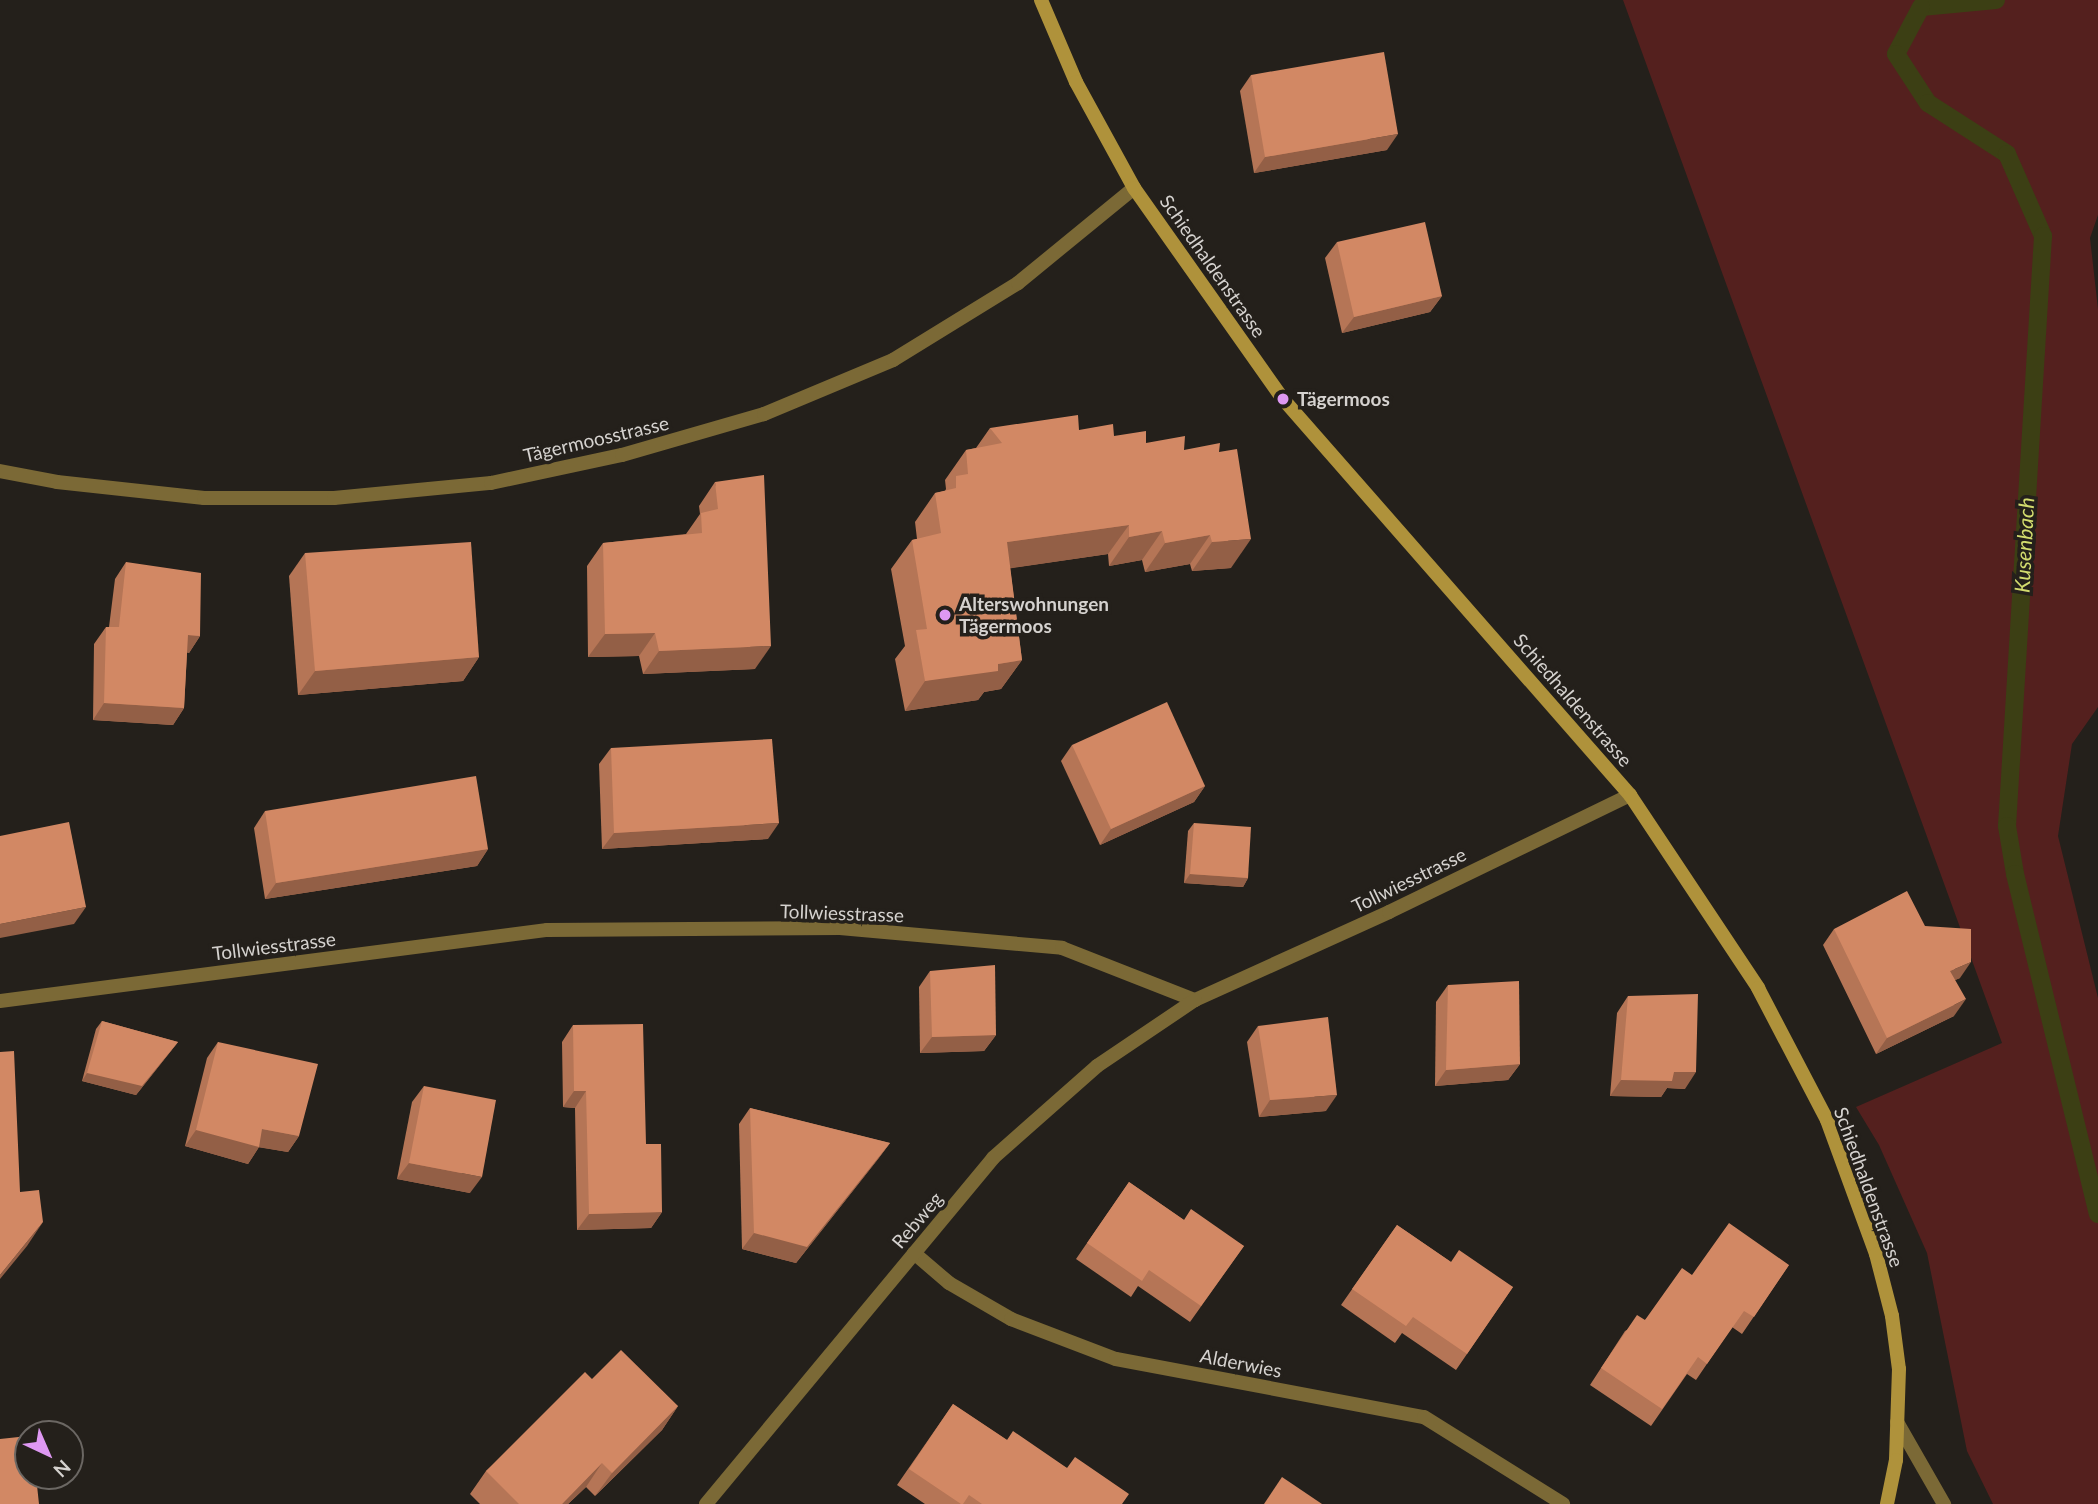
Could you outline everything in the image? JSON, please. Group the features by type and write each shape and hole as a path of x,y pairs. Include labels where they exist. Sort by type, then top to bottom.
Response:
{"main road":[{"name":"Schiedhaldenstrasse","path":"1041,0 1076,82 1134,188 1293,411 1630,795 1758,988 1827,1120 1876,1254 1892,1315 1899,1369 1896,1460 1888,1504"}],"street":[{"name":"Tägermoosstrasse","path":"0,471 57,482 204,498 334,498 491,483 622,455 764,414 893,360 1018,283 1134,188"},
{"name":"Tollwiesstrasse","path":"0,1001 547,930 826,928 1062,948 1195,1000 1389,912 1630,795"},
{"name":"Rebweg","path":"706,1504 993,1158 1097,1066 1195,1000"},
{"name":"Alderwies","path":"914,1253 950,1283 1011,1319 1116,1359 1424,1416 1563,1504"},
{"path":"1897,1422 1944,1504"}],"shaded area":[{"path":"1623,0 2098,0 2098,215 2090,238 2098,309 2098,707 2072,744 2058,836 2098,998 2098,1504 1993,1504 1967,1451 1927,1253 1879,1145 1856,1107 2002,1043"}],"building":[{"path":"1384,52 1398,134 1265,157 1251,75"},
{"path":"1425,222 1442,296 1354,317 1337,242"},
{"name":"Alterswohnungen Tägermoos","path":"1078,415 1079,430 1113,424 1114,436 1146,431 1146,443 1185,436 1184,450 1220,443 1219,452 1237,449 1251,539 1212,542 1210,535 1165,543 1162,531 1129,537 1129,525 1007,542 1022,660 998,664 998,671 925,681 916,630 927,629 912,540 941,533 935,493 956,488 956,476 968,474 966,450 1002,443 990,428"},
{"path":"764,475 771,646 659,651 655,633 605,634 603,543 702,533 701,513 718,509 715,482"},
{"path":"471,542 479,657 315,671 305,553"},
{"path":"126,562 201,573 200,636 188,635 184,708 104,703 106,627 119,627"},
{"path":"1167,702 1205,786 1111,829 1072,745"},
{"path":"772,739 779,823 614,833 611,748"},
{"path":"476,776 488,849 276,883 265,811"},
{"path":"69,822 86,907 0,924 0,836"},
{"path":"1194,823 1251,827 1248,878 1190,874"},
{"path":"1907,891 1925,926 1971,929 1971,962 1950,971 1966,999 1887,1038 1834,929"},
{"path":"995,965 996,1035 932,1037 930,971"},
{"path":"1519,981 1520,1064 1446,1070 1448,985"},
{"path":"1698,994 1696,1072 1674,1072 1672,1081 1621,1080 1628,996"},
{"path":"1328,1017 1337,1095 1270,1100 1258,1026"},
{"path":"102,1021 178,1042 142,1086 87,1073"},
{"path":"643,1024 646,1144 661,1144 662,1212 589,1214 586,1091 574,1091 573,1025"},
{"path":"218,1042 318,1064 299,1136 262,1129 259,1147 196,1130"},
{"path":"14,1051 20,1192 39,1190 43,1222 0,1275 0,1052"},
{"path":"424,1086 496,1100 482,1177 409,1163"},
{"path":"750,1108 890,1143 807,1247 754,1233"},
{"path":"1129,1182 1184,1220 1191,1209 1244,1246 1201,1306 1149,1270 1142,1281 1087,1243"},
{"path":"1729,1223 1789,1265 1754,1317 1744,1311 1707,1364 1698,1357 1662,1409 1601,1368 1637,1315 1645,1320 1682,1268 1692,1275"},
{"path":"1397,1225 1451,1262 1459,1250 1513,1287 1467,1354 1413,1317 1406,1326 1352,1289"},
{"path":"621,1350 678,1406 612,1473 602,1463 562,1504 519,1504 486,1471 585,1372 592,1379"},
{"path":"953,1404 1007,1440 1013,1431 1067,1468 1075,1457 1129,1494 1122,1504 982,1504 969,1495 961,1504 909,1469"},
{"path":"14,1438 14,1490 38,1490 39,1504 0,1504 0,1439"},
{"path":"1282,1477 1322,1504 1264,1504"}],"waterway":[{"name":"Kusenbach","path":"1996,0 1921,7 1896,54 1928,103 2007,154 2043,236 2007,826 2015,874 2098,1214"}],"place":[{"name":"Tägermoos","path":"1283,399"},
{"name":"Alterswohnungen Tägermoos","path":"945,615"}]}
